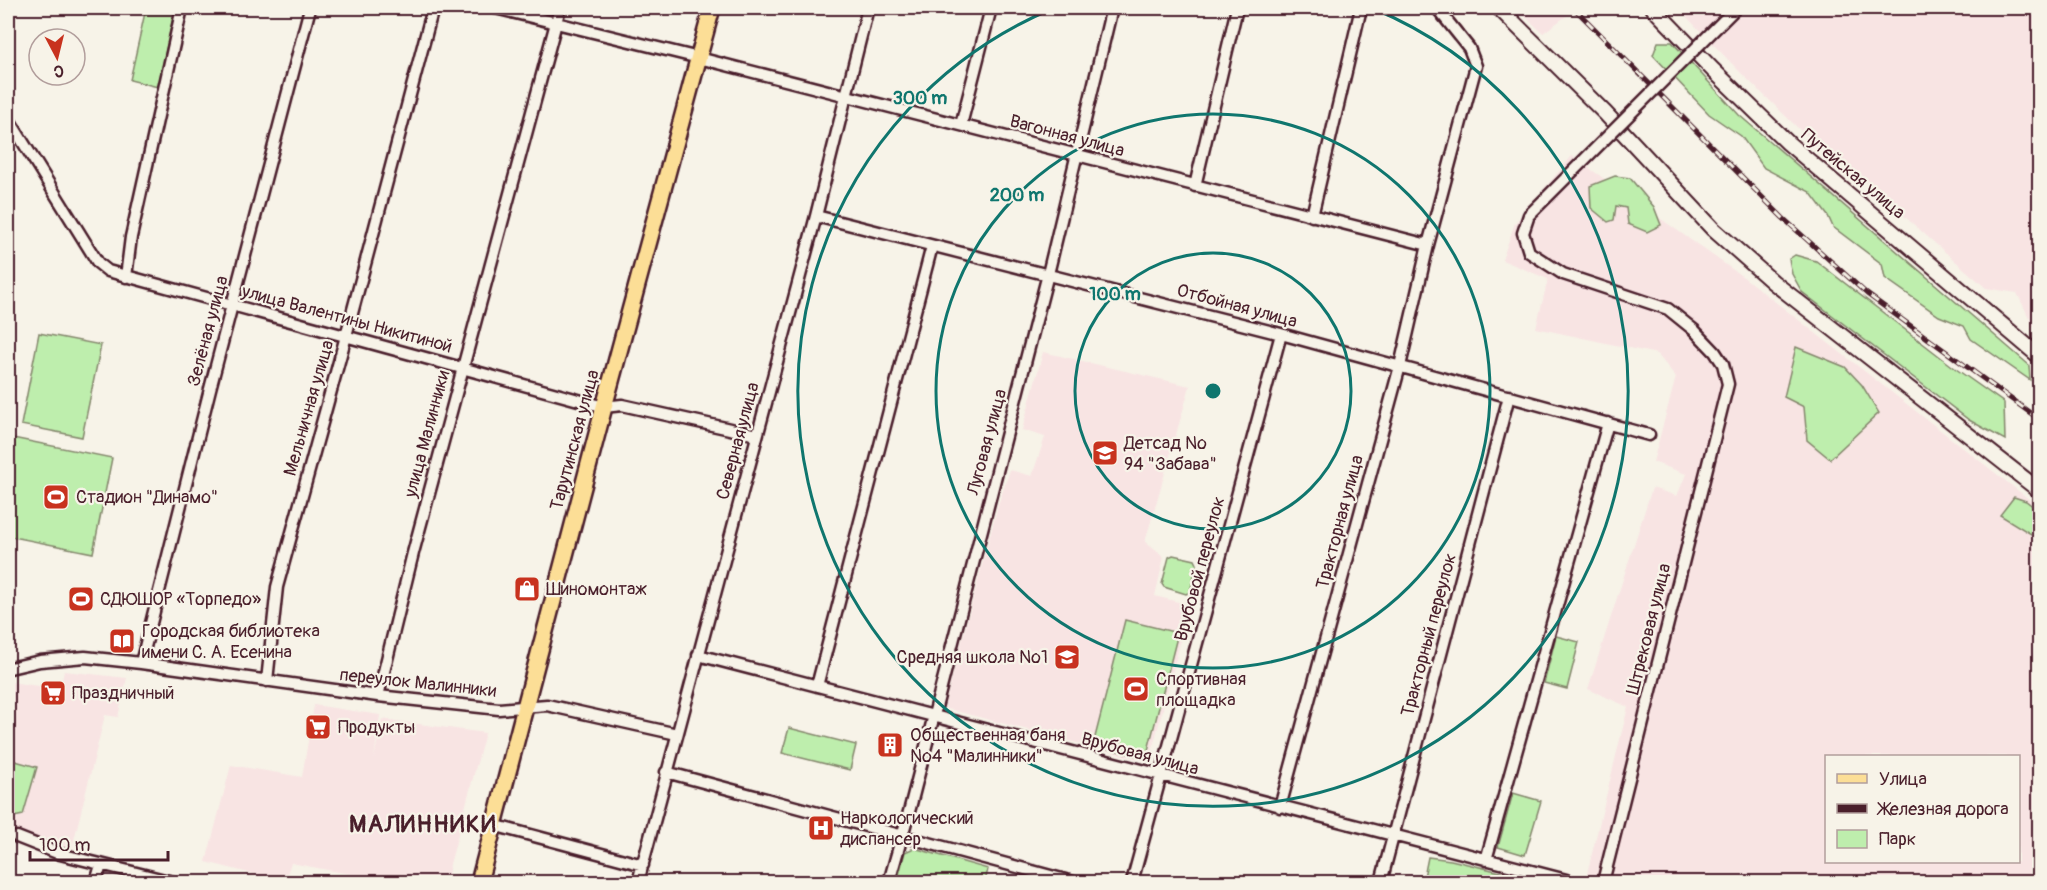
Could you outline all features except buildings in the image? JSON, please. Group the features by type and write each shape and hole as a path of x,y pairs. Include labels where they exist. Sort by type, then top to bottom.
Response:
{"main road":[{"name":"Тарутинская улица","path":"479,882 712,8"},
{"path":"1499,8 1605,113 1713,229 1773,282 2040,491"},
{"name":"Путейская улица","path":"1653,8 1788,143 2040,357"}],"street":[{"path":"126,277 131,237 182,8"},
{"name":"Зелёная улица","path":"141,663 155,600 310,8"},
{"name":"Мельничная улица","path":"267,681 277,587 433,8"},
{"name":"Вагонная улица","path":"495,8 699,57 1428,245"},
{"name":"улица Малинники","path":"378,696 462,367 560,8"},
{"name":"Северная улица","path":"638,882 816,216 868,8"},
{"path":"961,125 991,8"},
{"name":"Луговая улица","path":"889,882 1048,274 1112,8"},
{"path":"1195,186 1237,8"},
{"path":"1312,216 1361,8"},
{"name":"Тракторная улица","path":"1280,807 1400,366 1428,245 1476,66 1469,48 1437,8"},
{"name":"Штрековая улица","path":"1603,882 1728,384 1723,364 1715,352 1694,330 1668,309 1563,274 1529,252 1523,233 1529,215 1736,8"},
{"name":"улица Валентины Никитиной","path":"8,118 98,262 108,271 604,407 622,405 757,435"},
{"name":"Отбойная улица","path":"816,216 1281,334 1649,435"},
{"path":"817,686 932,246"},
{"name":"Врубовой переулок","path":"1132,882 1281,334"},
{"name":"Тракторный переулок","path":"1381,882 1509,396"},
{"path":"1486,860 1608,423"},
{"name":"Врубовая улица","path":"698,655 1574,882"},
{"name":"переулок Малинники","path":"10,669 40,661 85,657 378,696 499,709 525,708 537,704 547,705 677,734"},
{"path":"666,772 1073,882"},
{"path":"493,825 643,865"},
{"path":"17,837 60,854 173,882"},
{"path":"96,882 101,865"}],"shaded area":[{"path":"1516,8 1562,8 1569,14 1543,33"},
{"path":"1678,8 2039,8 2039,338 2017,293 1986,288 1871,187 1823,152"},
{"path":"1572,156 1746,279 2039,507 2039,882 1585,882 1628,707 1588,689 1652,488 1677,496 1686,474 1653,462 1676,377 1657,354 1536,328 1548,279 1502,260 1515,223"},
{"name":"Средняя школа №1","path":"1043,352 1190,386 1145,542 1164,557 1155,596 1190,605 1149,762 944,708 998,505 1010,470 1032,476 1045,437 1022,430"},
{"path":"64,671 127,678 118,717 105,715 71,852 13,832 14,821 8,818 10,682 60,689"},
{"path":"314,705 380,715 374,758 382,719 485,733 449,868 448,882 365,882 365,877 291,863 284,882 206,862 231,765 302,777"}],"green space":[{"path":"146,8 175,8 158,87 130,80"},
{"path":"1658,42 1672,42 1739,115 2029,365 2030,380 1971,339 1964,326 1939,316 1885,278 1882,264 1833,227 1828,216 1810,192 1764,168 1741,136 1709,114 1653,55"},
{"path":"1615,176 1630,178 1654,207 1661,225 1647,232 1628,224 1626,208 1616,206 1614,220 1608,222 1591,208 1590,186"},
{"path":"1795,255 1816,261 2004,403 2005,440 1969,420 1802,292 1792,274 1789,259"},
{"path":"39,333 101,345 82,437 21,425"},
{"path":"1796,347 1845,367 1862,385 1879,413 1830,459 1807,440 1804,407 1784,397"},
{"name":"Стадион \"Динамо\"","path":"8,437 112,458 93,553 8,536"},
{"path":"2014,497 2026,501 2039,511 2039,539 2000,515"},
{"path":"1173,555 1195,560 1197,564 1190,592 1186,594 1164,587 1162,584 1169,557"},
{"name":"Спортивная площадка","path":"1125,620 1178,633 1146,758 1093,745"},
{"path":"1556,636 1579,642 1567,689 1544,683"},
{"path":"789,728 856,745 850,770 782,753"},
{"path":"8,759 37,767 23,815 14,817 8,815"},
{"path":"1513,793 1541,801 1525,855 1498,847"},
{"path":"914,848 988,869 985,882 897,882 905,852"},
{"path":"1428,857 1451,860 1541,882 1423,882"}],"railway":[{"path":"1574,8 1783,218 1867,294 2040,420"}],"place":[{"name":"Детсад № 94 \"Забава\"","path":"1105,453"},
{"name":"Стадион \"Динамо\"","path":"56,497"},
{"name":"Шиномонтаж","path":"527,589"},
{"name":"СДЮШОР «Торпедо»","path":"81,599"},
{"name":"Городская библиотека имени С. А. Есенина","path":"122,641"},
{"name":"Средняя школа №1","path":"1067,657"},
{"name":"Спортивная площадка","path":"1136,689"},
{"name":"Праздничный","path":"53,693"},
{"name":"Продукты","path":"318,727"},
{"name":"Общественная баня №4 \"Малинники\"","path":"890,745"},
{"name":"Наркологический диспансер","path":"821,828"}],"district":[{"name":"МАЛИННИКИ","path":"423,824"}]}
